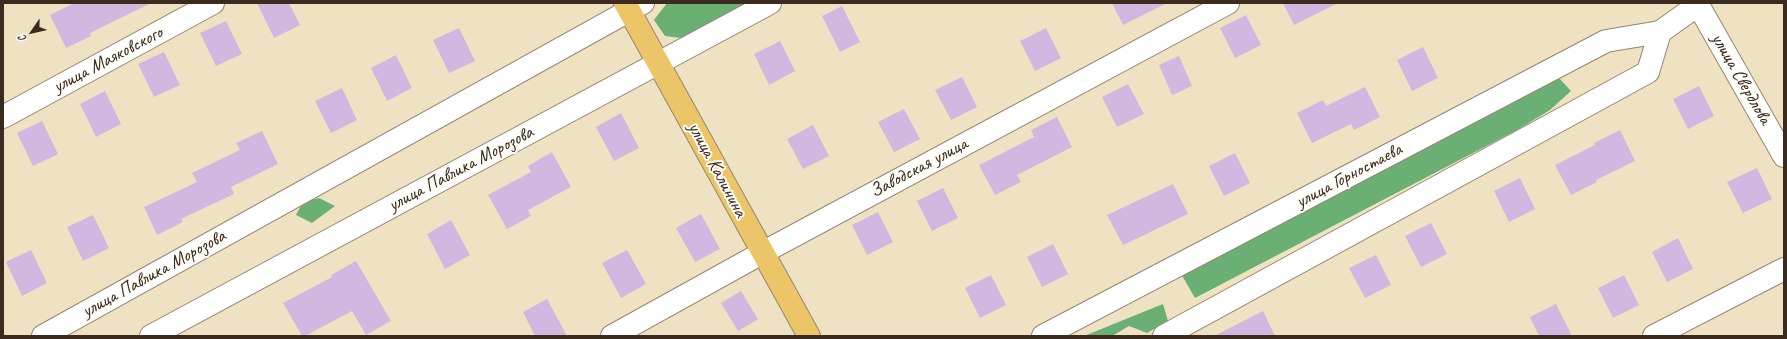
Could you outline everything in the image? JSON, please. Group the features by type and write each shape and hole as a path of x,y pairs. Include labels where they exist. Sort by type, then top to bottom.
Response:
{"main road":[{"name":"улица Калинина","path":"632,5 659,62 762,253 809,336"}],"street":[{"name":"улица Маяковского","path":"3,117 213,3"},
{"name":"улица Павлика Морозова","path":"152,336 770,3"},
{"name":"Заводская улица","path":"612,336 762,253 1228,3"},
{"name":"улица Горностаева","path":"1043,336 1606,41 1660,32 1698,4"},
{"name":"улица Свердлова","path":"1698,4 1784,156"},
{"name":"улица Павлика Морозова","path":"43,336 632,5"},
{"path":"1164,336 1648,72 1660,32"},
{"path":"1654,336 1784,270"}],"green space":[{"path":"667,3 752,3 681,38 665,36 654,20"},
{"path":"1559,78 1571,91 1550,110 1517,130 1195,298 1180,272 1540,85"},
{"path":"319,198 335,206 312,223 296,215 303,202"},
{"path":"1163,304 1168,321 1147,333 1129,326 1112,336 1084,336"}],"building":[{"path":"74,3 151,3 90,33 91,36 66,48 50,15"},
{"path":"257,3 289,3 300,25 274,38"},
{"path":"1112,3 1167,3 1123,25"},
{"path":"1283,3 1338,3 1294,25"},
{"path":"842,6 860,42 840,52 822,16"},
{"path":"1246,15 1261,45 1235,58 1220,28"},
{"path":"226,21 242,54 216,66 200,33"},
{"path":"459,28 475,61 449,73 433,40"},
{"path":"1046,28 1061,58 1035,71 1020,41"},
{"path":"780,41 795,71 769,85 754,54"},
{"path":"1423,47 1438,78 1412,91 1397,60"},
{"path":"164,52 180,85 154,97 138,64"},
{"path":"396,55 412,88 387,101 371,68"},
{"path":"1179,56 1192,86 1172,95 1159,65"},
{"path":"962,77 977,107 951,120 935,90"},
{"path":"1128,84 1144,114 1117,127 1102,97"},
{"path":"1699,86 1714,116 1688,129 1673,99"},
{"path":"1365,87 1380,117 1354,130 1351,124 1312,143 1297,113 1323,100 1326,106"},
{"path":"342,88 357,120 331,133 315,101"},
{"path":"105,91 121,124 96,137 80,104"},
{"path":"904,109 920,139 894,152 878,122"},
{"path":"621,113 639,148 614,161 596,127"},
{"path":"1057,117 1072,147 1017,175 1021,182 995,195 979,165 1034,137 1031,130"},
{"path":"42,121 58,154 33,166 17,133"},
{"path":"813,125 829,156 803,169 787,139"},
{"path":"1620,130 1635,161 1596,180 1597,182 1571,195 1555,165 1595,145 1594,143"},
{"path":"262,131 278,164 231,187 234,194 181,219 183,222 157,235 144,207 197,182 192,173 240,150 236,143"},
{"path":"552,152 571,187 528,210 531,216 507,229 488,195 531,172 528,166"},
{"path":"1235,153 1250,183 1224,196 1209,166"},
{"path":"1757,168 1772,199 1743,213 1727,182"},
{"path":"1520,178 1535,209 1509,222 1494,191"},
{"path":"1173,184 1188,214 1123,245 1107,215"},
{"path":"943,188 958,218 932,231 917,201"},
{"path":"878,212 893,242 867,255 852,225"},
{"path":"701,214 720,249 695,262 676,228"},
{"path":"93,215 109,248 83,261 67,227"},
{"path":"451,220 470,255 445,269 427,234"},
{"path":"1431,223 1447,254 1421,267 1405,236"},
{"path":"1678,238 1693,269 1667,282 1652,252"},
{"path":"1053,244 1068,274 1042,287 1027,257"},
{"path":"31,250 47,283 22,296 6,262"},
{"path":"627,250 646,284 621,298 602,263"},
{"path":"1376,255 1391,285 1365,298 1349,268"},
{"path":"356,261 391,321 366,335 352,311 305,336 302,336 283,303 332,277 331,275"},
{"path":"991,275 1006,305 980,318 965,288"},
{"path":"1624,275 1639,305 1613,318 1598,288"},
{"path":"741,291 758,319 738,331 721,303"},
{"path":"547,299 567,336 535,336 523,312"},
{"path":"1556,304 1572,336 1539,336 1530,317"},
{"path":"1263,311 1275,336 1214,336"}]}
